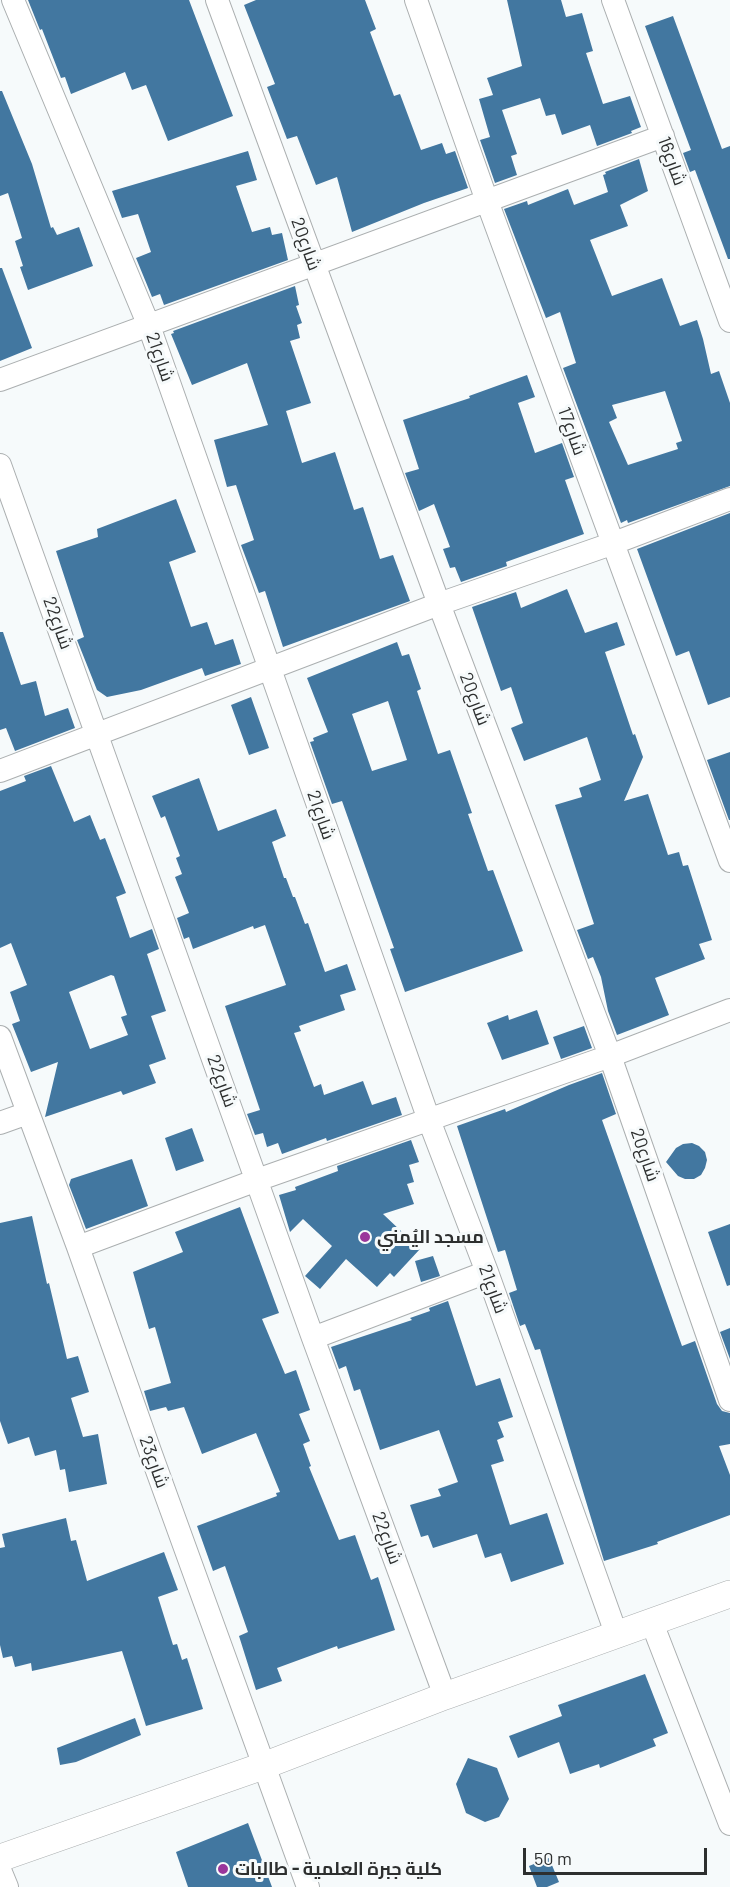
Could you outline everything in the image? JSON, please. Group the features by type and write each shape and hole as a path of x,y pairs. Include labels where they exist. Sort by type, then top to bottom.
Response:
{"street":[{"name":"شارع21","path":"13,0 149,326 429,1120 487,1272 617,1636"},
{"name":"شارع20","path":"217,0 439,604 610,1056 730,1400"},
{"name":"شارع17","path":"416,0 730,861"},
{"name":"شارع16","path":"613,0 730,321"},
{"path":"0,380 663,136"},
{"name":"شارع22","path":"0,465 313,1338 445,1696"},
{"path":"0,771 439,604 614,543 730,499"},
{"path":"78,1247 257,1180 610,1056 730,1010"},
{"name":"شارع23","path":"0,1037 308,1887"},
{"path":"0,1123 28,1113"},
{"path":"313,1338 487,1272"},
{"path":"0,1858 263,1766 445,1696 730,1594"},
{"path":"652,1623 730,1824"},
{"path":"0,1870 7,1887"}],"building":[{"path":"28,0 189,0 233,116 168,141 146,85 132,90 125,72 71,94 65,77 61,78"},
{"path":"256,0 365,0 376,29 370,32 394,96 400,94 421,150 442,143 446,154 455,151 468,188 352,232 337,177 316,185 297,136 287,139 267,87 275,84 244,5"},
{"path":"507,0 561,0 566,17 582,13 593,51 586,53 603,104 630,96 641,127 631,131 632,133 597,146 590,125 562,135 555,114 546,116 540,98 502,110 517,154 511,156 517,175 495,183 480,140 490,137 479,99 493,95 487,78 522,66"},
{"path":"673,16 722,149 730,146 730,259 728,259 695,170 690,172 683,153 691,150 645,26"},
{"path":"0,91 2,91 32,164 51,228 53,227 57,235 79,227 93,266 28,290 20,267 23,266 15,241 22,238 8,193 0,196"},
{"path":"248,151 257,180 236,186 252,232 270,227 272,235 282,233 288,260 164,305 160,294 152,297 136,258 151,252 138,214 122,218 112,191"},
{"path":"639,159 648,191 620,205 628,226 590,240 612,296 662,278 680,326 697,320 711,374 719,371 730,403 730,486 628,523 627,520 621,523 563,368 576,363 560,312 546,318 504,209 527,201 528,205 568,189 574,205 608,192 603,175 606,174 605,172","holes":["665,391 682,441 676,443 678,449 628,465 609,422 617,418 612,405"]},
{"path":"0,268 2,268 32,348 0,361"},
{"path":"295,286 299,305 296,306 302,323 297,325 300,338 290,341 311,403 286,411 302,463 335,452 354,510 363,507 380,559 393,555 410,601 283,647 265,591 259,593 241,545 254,540 236,485 227,487 214,440 268,425 247,363 192,385 171,334 174,333 173,331"},
{"path":"527,375 535,397 518,403 535,453 562,443 574,477 565,480 584,534 506,562 507,566 461,582 455,567 450,568 443,549 450,547 434,504 419,511 405,473 419,469 403,420 470,398 469,396"},
{"path":"176,499 196,552 169,562 191,627 207,622 215,645 233,639 241,664 205,676 202,668 141,690 107,697 97,690 77,640 84,637 56,551 98,537 97,529"},
{"path":"730,513 730,697 708,705 689,651 676,656 637,549"},
{"path":"567,589 585,633 617,622 625,645 605,652 633,735 635,734 643,757 624,801 648,794 668,855 679,852 683,866 688,865 712,940 699,944 705,959 655,978 669,1015 617,1035 608,1011 601,977 593,957 588,959 577,930 594,924 555,805 582,797 579,788 601,780 587,737 524,761 511,728 523,723 511,687 501,691 472,607 516,592 521,608"},
{"path":"0,632 3,632 21,685 36,681 45,716 68,708 75,728 15,751 6,728 0,730"},
{"path":"397,642 402,656 409,654 421,689 417,691 438,754 450,750 472,813 468,814 488,871 493,870 523,951 405,992 390,949 394,948 342,801 332,804 310,742 314,741 313,738 328,732 307,678","holes":["388,701 407,760 372,771 352,714"]},
{"path":"251,697 269,748 249,755 231,705"},
{"path":"730,752 730,820 729,820 707,760"},
{"path":"51,766 74,822 90,815 100,840 105,838 126,893 116,897 130,938 152,929 159,949 147,954 166,1011 151,1016 166,1059 149,1065 156,1083 123,1095 121,1091 45,1117 58,1062 31,1072 12,1024 20,1021 10,992 27,985 11,943 0,948 0,791 26,781 24,776","holes":["111,975 114,976 127,1015 121,1017 128,1035 90,1049 69,992"]},
{"path":"199,778 218,831 276,809 286,836 272,842 284,878 295,897 305,924 308,923 325,972 347,964 356,990 340,995 345,1010 299,1026 301,1031 294,1033 314,1087 321,1084 324,1095 363,1081 372,1105 396,1097 402,1115 282,1154 278,1143 267,1147 263,1133 255,1135 247,1114 260,1110 225,1006 286,985 265,925 254,929 253,926 193,949 189,937 184,939 177,918 189,913 175,877 182,874 176,858 180,856 165,816 161,818 152,796"},
{"path":"537,1010 549,1044 502,1060 487,1023 508,1015 509,1020"},
{"path":"584,1026 592,1048 561,1059 553,1037"},
{"path":"602,1073 616,1114 602,1120 682,1346 695,1341 717,1404 722,1411 730,1413 730,1444 719,1446 730,1475 730,1515 657,1542 658,1544 604,1561 540,1349 535,1350 525,1324 520,1326 509,1293 517,1290 505,1250 498,1252 457,1126 505,1109 506,1112"},
{"path":"192,1128 204,1161 176,1171 165,1138"},
{"path":"411,1140 419,1162 409,1165 414,1182 407,1184 414,1204 383,1214 420,1249 394,1277 390,1273 377,1287 346,1259 320,1289 305,1276 332,1246 303,1219 290,1232 279,1195 338,1171 337,1166"},
{"path":"692,1143 705,1152 707,1160 701,1175 694,1179 685,1179 678,1176 666,1162 676,1148"},
{"path":"132,1159 148,1206 86,1229 69,1185 71,1179"},
{"path":"240,1207 279,1313 262,1319 285,1374 296,1370 310,1410 299,1414 310,1441 303,1444 311,1466 309,1467 339,1540 355,1535 371,1580 378,1577 395,1630 338,1649 337,1646 277,1668 282,1681 256,1690 239,1636 248,1632 225,1566 213,1571 197,1526 277,1496 276,1493 280,1492 256,1433 202,1454 184,1407 168,1411 166,1407 150,1411 144,1391 171,1383 155,1327 149,1329 133,1272 183,1252 175,1232"},
{"path":"32,1216 67,1359 78,1356 89,1392 71,1398 83,1437 98,1434 107,1484 69,1492 65,1469 60,1470 56,1450 35,1456 29,1437 8,1444 0,1421 0,1223"},
{"path":"730,1224 730,1285 727,1286 708,1232"},
{"path":"433,1256 440,1276 421,1282 415,1261"},
{"path":"448,1301 476,1386 500,1378 513,1417 498,1422 504,1437 497,1440 504,1461 491,1465 510,1525 547,1513 564,1564 511,1582 501,1553 485,1558 477,1534 433,1548 428,1535 421,1537 410,1505 441,1496 438,1489 458,1482 439,1430 380,1450 360,1389 354,1391 346,1366 339,1369 331,1347 412,1320 410,1318"},
{"path":"730,1328 730,1359 720,1332"},
{"path":"66,1518 71,1541 76,1540 87,1581 164,1552 178,1590 158,1597 173,1645 177,1644 182,1660 187,1658 203,1709 146,1726 122,1651 32,1671 31,1663 15,1667 12,1656 3,1658 0,1645 0,1548 5,1547 2,1534"},
{"path":"645,1674 668,1733 653,1739 656,1746 600,1768 599,1764 570,1774 559,1742 518,1758 509,1736 562,1716 558,1705"},
{"path":"135,1718 141,1735 76,1762 60,1765 57,1748"},
{"path":"468,1758 497,1768 509,1799 499,1817 485,1822 466,1813 456,1784"},
{"name":"كلية جبرة العلمية - طالبات","path":"248,1823 272,1887 188,1887 176,1852"},
{"path":"549,1858 559,1882 547,1887 537,1887 529,1866"}],"place":[{"name":"مسجد اليُمني","path":"365,1237"},
{"name":"كلية جبرة العلمية - طالبات","path":"223,1869"}]}
